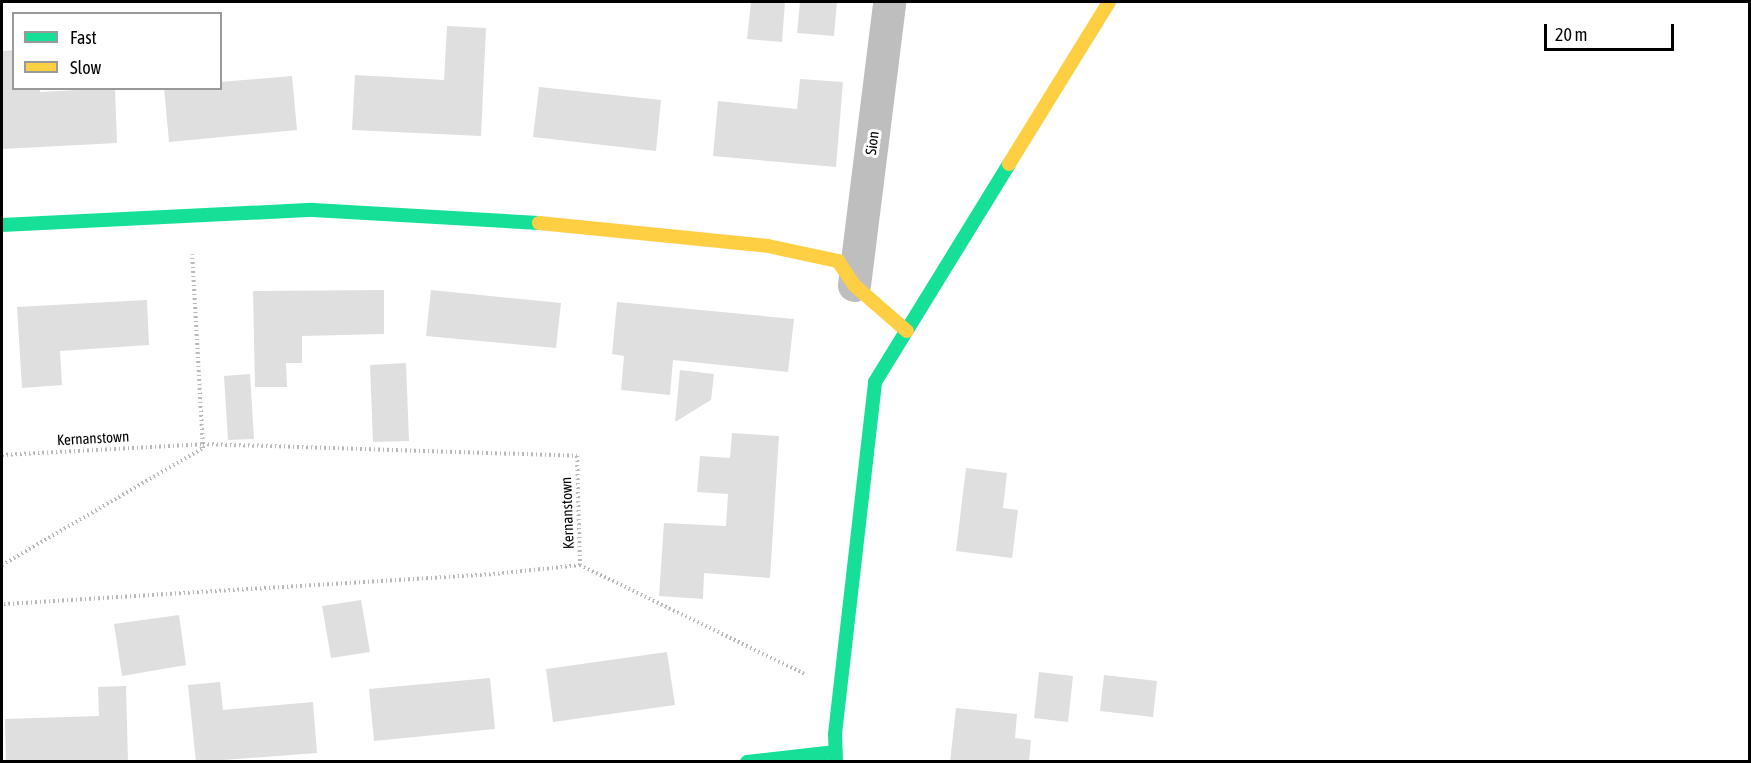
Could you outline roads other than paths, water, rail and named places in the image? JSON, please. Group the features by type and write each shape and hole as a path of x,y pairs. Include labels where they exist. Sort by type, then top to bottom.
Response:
{"street":[{"name":"Sion","path":"854,285 889,2"},
{"path":"747,762 835,757 839,692 875,382 1109,2"},
{"path":"2,225 313,210 543,223 732,243 838,261 854,285 907,331"}]}
